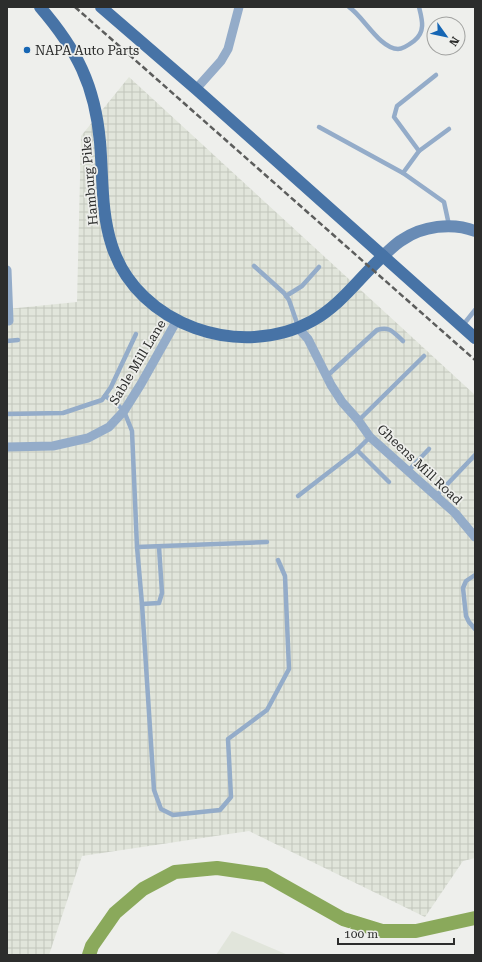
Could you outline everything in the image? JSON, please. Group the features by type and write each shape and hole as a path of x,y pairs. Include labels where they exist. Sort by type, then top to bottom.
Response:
{"main road":[{"name":"Hamburg Pike","path":"40,7 65,38 74,52 83,68 90,90 98,118 103,203 107,231 112,248 119,264 128,278 142,295 165,314 206,332 227,337 250,338 271,335 298,328 313,320 342,298 383,256"},
{"path":"101,7 196,89 475,338"}],"street":[{"path":"196,89 221,61 228,49 239,7"},
{"path":"383,256 403,239 421,230 441,226 450,226 475,231"},
{"path":"7,270 9,321"},
{"name":"Sable Mill Lane","path":"7,447 52,446 88,438 109,427 124,411 177,320"},
{"name":"Gheens Mill Road","path":"298,328 308,339 342,402 370,437 455,513 475,537"}],"lane":[{"path":"349,7 379,38 387,45 397,49 408,45 417,39 422,32 422,20 418,7"},
{"path":"419,151 394,117 397,106 436,75"},
{"path":"319,127 403,173 444,202 450,226"},
{"path":"403,173 419,151 449,130"},
{"path":"254,266 289,300 298,328"},
{"path":"286,296 302,286 319,267"},
{"path":"462,327 475,310"},
{"path":"327,376 377,330 384,328 390,330 403,341"},
{"path":"7,414 63,413 102,400 111,387 136,334"},
{"path":"7,340 18,340"},
{"path":"358,421 424,356"},
{"path":"105,396 115,402 124,411 132,431 137,547 154,790 161,810 173,815 220,810 231,797 228,738 267,710 289,669 285,576 278,560"},
{"path":"298,496 357,450 370,437"},
{"path":"408,471 429,449"},
{"path":"357,450 389,482"},
{"path":"436,497 475,455"},
{"path":"137,547 267,542"},
{"path":"142,604 159,603 162,593 159,547"},
{"path":"475,575 466,581 463,588 466,616 475,629"}],"shaded area":[{"path":"129,77 475,395 475,858 463,861 425,917 249,831 82,856 49,955 7,955 7,309 77,302 81,136"},
{"path":"232,931 288,955 216,955"}],"waterway":[{"path":"89,955 92,946 115,913 143,889 175,872 217,868 265,875 343,919 382,931 416,931 475,918"}],"railway":[{"path":"75,7 475,360"}],"place":[{"name":"NAPA Auto Parts","path":"27,50"}]}
